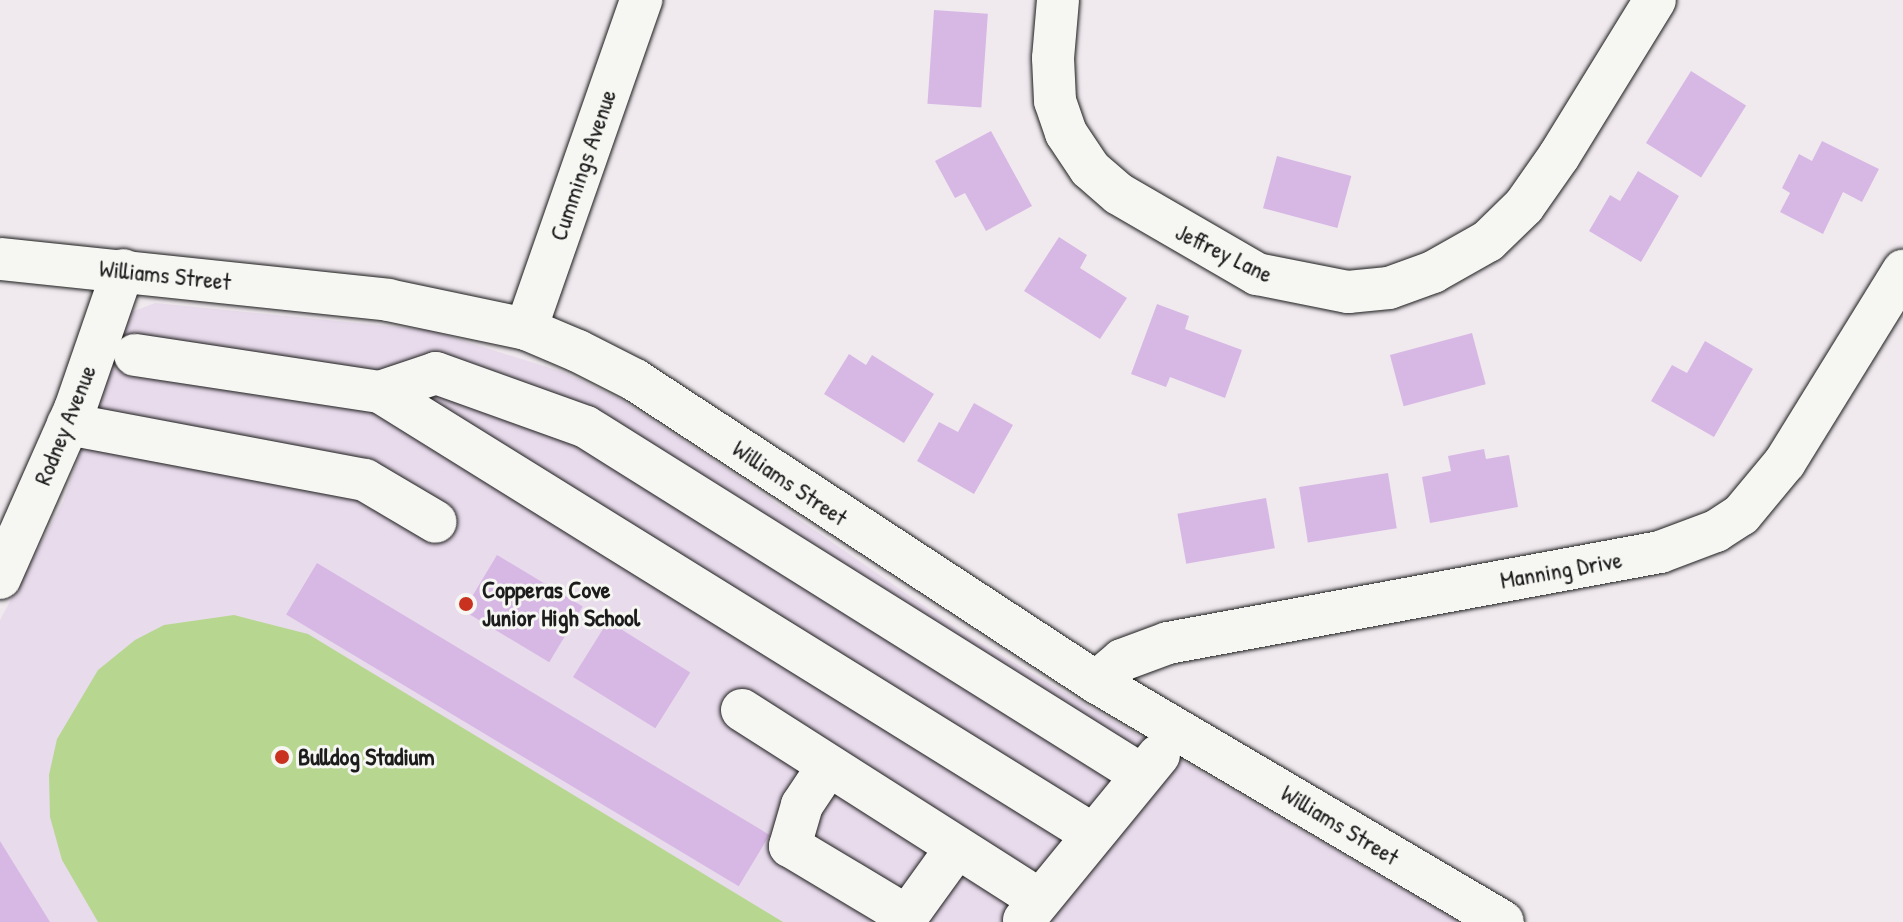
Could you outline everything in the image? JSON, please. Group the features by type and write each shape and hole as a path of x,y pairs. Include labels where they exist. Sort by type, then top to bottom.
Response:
{"street":[{"name":"Cummings Avenue","path":"526,329 641,0"},
{"name":"Jeffrey Lane","path":"1058,0 1055,101 1066,133 1090,169 1131,202 1257,274 1348,292 1389,288 1433,272 1488,241 1524,206 1559,156 1655,0"},
{"name":"Williams Street","path":"0,259 388,300 526,329 635,380 1096,682 1503,922"},
{"name":"Rodney Avenue","path":"0,578 68,424 123,270"},
{"name":"Manning Drive","path":"1096,682 1122,660 1168,643 1660,552 1716,531 1741,515 1785,462 1903,271"},
{"path":"135,355 380,392 1092,834"},
{"path":"380,392 436,373 586,427 1140,774"},
{"path":"68,424 365,480 436,522"},
{"path":"742,710 957,847 1031,911 1140,774 1183,731"},
{"path":"828,766 802,805 790,846 897,910 902,922"},
{"path":"902,922 957,847"}],"shaded area":[{"name":"Copperas Cove Junior High School","path":"155,303 429,330 563,372 620,399 963,633 1459,922 0,922 0,620 63,502 129,313"}],"green space":[{"name":"Bulldog Stadium","path":"234,615 308,634 783,922 98,922 62,860 50,817 49,775 57,739 98,670 135,640 164,625"}],"building":[{"path":"934,10 988,14 981,108 927,104"},
{"path":"1691,71 1746,105 1701,178 1646,143"},
{"path":"991,131 1032,206 986,231 965,193 955,198 935,161"},
{"path":"1822,141 1879,169 1862,202 1843,192 1823,234 1780,212 1790,193 1782,188 1799,154 1812,161"},
{"path":"1277,156 1351,176 1337,228 1263,208"},
{"path":"1638,171 1679,196 1641,262 1589,231 1610,195 1620,201"},
{"path":"1059,237 1087,255 1080,268 1127,298 1100,339 1024,291"},
{"path":"1157,304 1189,316 1185,329 1242,350 1225,398 1170,377 1166,387 1131,374"},
{"path":"1472,333 1486,384 1404,406 1390,355"},
{"path":"1705,341 1753,369 1714,437 1651,401 1672,365 1687,373"},
{"path":"849,354 866,365 872,355 934,394 904,443 824,394"},
{"path":"974,403 1013,425 974,494 917,461 939,422 958,432"},
{"path":"1484,449 1486,459 1509,455 1518,507 1430,523 1422,477 1451,471 1448,456"},
{"path":"1388,473 1397,528 1308,542 1299,487"},
{"path":"1266,498 1275,548 1186,564 1177,514"},
{"path":"497,555 583,607 549,662 464,611"},
{"path":"317,563 770,835 739,886 286,614"},
{"path":"608,621 690,672 655,728 573,677"},
{"path":"0,841 50,922 0,922"}],"place":[{"name":"Copperas Cove Junior High School","path":"466,604"},
{"name":"Bulldog Stadium","path":"282,757"}]}
